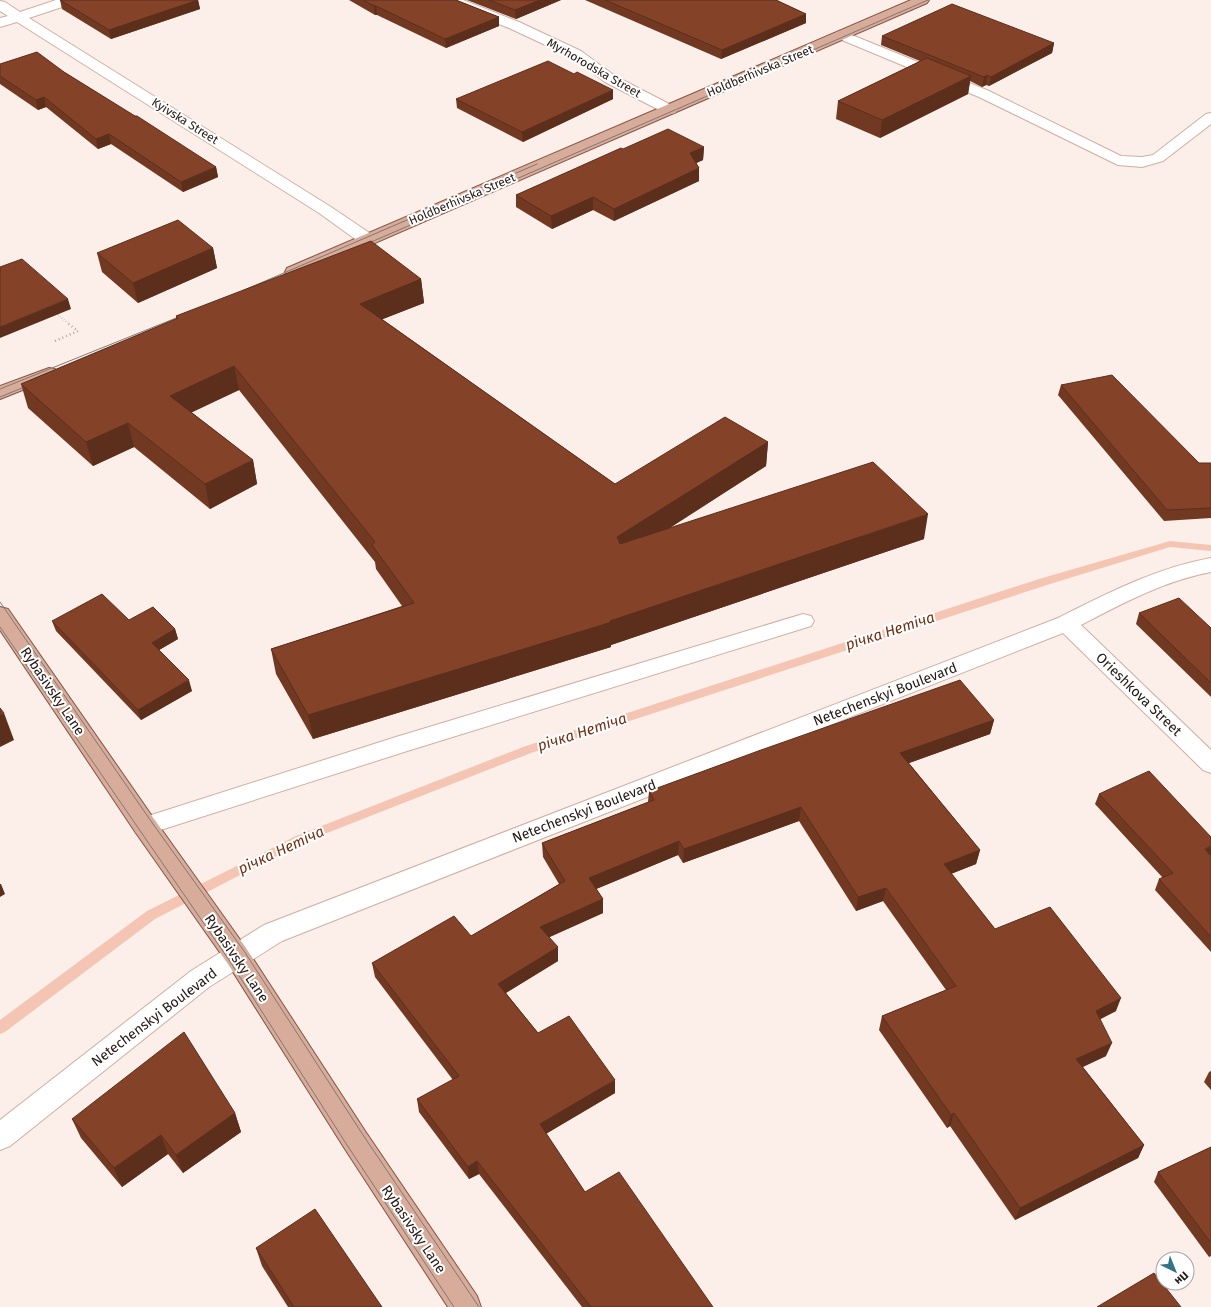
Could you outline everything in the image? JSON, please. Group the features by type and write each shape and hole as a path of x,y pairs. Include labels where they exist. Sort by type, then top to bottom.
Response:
{"main road":[{"name":"Holdberhivska Street","path":"276,280 922,0"},
{"path":"0,393 64,367"},
{"name":"Rybasivsky Lane","path":"0,614 145,826 237,956 355,1140 466,1307"}],"street":[{"path":"0,23 68,0"},
{"name":"Myrhorodska Street","path":"451,0 514,25 576,54 610,79 670,110"},
{"name":"Kyivska Street","path":"0,5 20,16 325,210 368,240"},
{"path":"842,35 984,94 1118,160 1142,162 1158,158 1211,118"},
{"name":"Netechenskyi Boulevard","path":"0,1137 200,979 273,932 1066,623 1152,581 1195,568 1211,566"},
{"path":"145,826 396,746 803,621"},
{"name":"Orieshkova Street","path":"1066,623 1211,764"}],"path":[{"path":"55,341 78,331 58,315"}],"building":[{"path":"60,0 198,0 109,30"},
{"path":"363,0 456,0 499,17 445,39"},
{"path":"489,0 540,0 515,10"},
{"path":"605,0 776,0 806,14 722,50"},
{"path":"952,4 1054,43 991,77 987,75 984,77 882,36"},
{"path":"37,52 64,72 137,116 216,167 181,182 109,134 96,139 44,97 36,100 0,76 0,64"},
{"path":"927,58 971,76 882,120 838,101"},
{"path":"548,61 574,74 577,72 613,90 522,132 456,99"},
{"path":"668,129 704,147 690,153 699,168 614,209 593,197 551,216 516,195 621,148 623,149"},
{"path":"178,220 213,248 133,283 97,253"},
{"path":"371,241 421,279 360,304 615,484 725,417 768,442 617,537 620,544 873,462 928,514 610,621 612,622 308,715 271,649 414,603 372,545 375,542 234,366 170,396 253,460 205,484 128,423 86,442 21,384 178,318 176,316"},
{"path":"22,259 68,299 0,327 0,267"},
{"path":"1112,375 1199,463 1211,463 1211,508 1167,510 1061,385"},
{"path":"102,594 129,620 153,607 175,629 152,643 189,680 138,710 52,621"},
{"path":"1179,598 1211,628 1211,683 1139,613"},
{"path":"960,680 994,720 900,753 980,850 944,864 995,929 1050,907 1121,998 1096,1011 1112,1043 1076,1059 1144,1145 1020,1208 954,1113 951,1115 882,1016 956,986 886,888 858,897 801,807 684,849 679,841 589,878 603,899 540,927 558,947 498,984 538,1033 569,1016 615,1080 540,1124 585,1192 619,1172 713,1307 591,1307 477,1161 468,1167 417,1099 459,1076 372,963 454,916 471,936 565,881 542,843 654,800 649,791"},
{"path":"0,708 4,713 0,715"},
{"path":"1149,771 1211,837 1211,846 1205,849 1211,856 1211,937 1159,879 1173,873 1099,794"},
{"path":"184,1032 235,1113 176,1155 161,1135 114,1168 72,1119"},
{"path":"1211,1147 1211,1243 1158,1172"},
{"path":"315,1209 382,1307 294,1307 256,1248"},
{"path":"1154,1273 1155,1291 1168,1291 1181,1307 1097,1307"}],"waterway":[{"name":"річка Нетіча","path":"0,1028 151,915 300,839 527,750 1043,582 1170,544 1211,548"}],"tram line":[{"path":"362,246 928,0"},
{"path":"242,291 537,164"},
{"path":"0,389 186,314"},
{"path":"0,397 32,384"},
{"path":"0,602 153,824 244,951 363,1135 479,1307"},
{"path":"0,627 229,960 347,1145 454,1307"}]}
